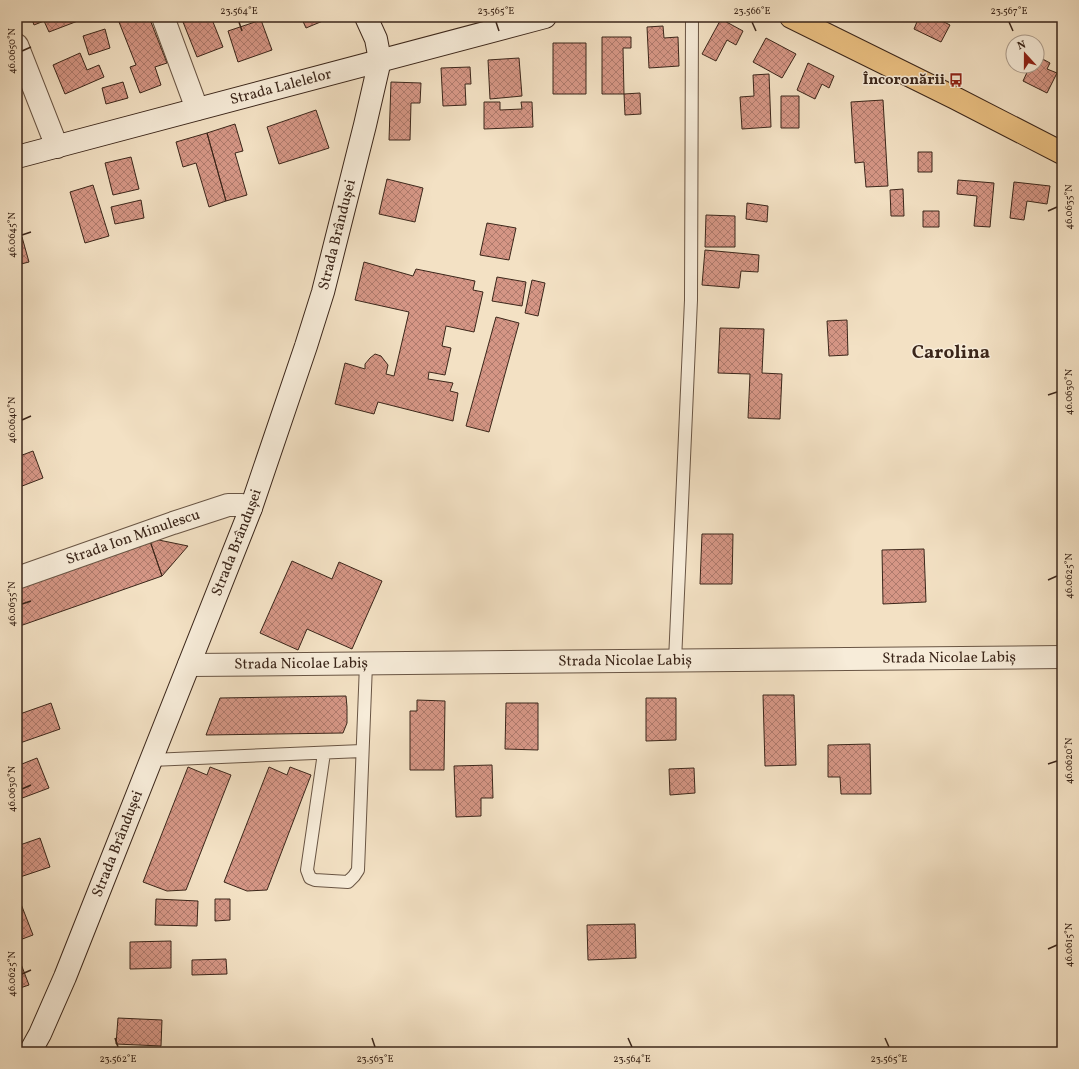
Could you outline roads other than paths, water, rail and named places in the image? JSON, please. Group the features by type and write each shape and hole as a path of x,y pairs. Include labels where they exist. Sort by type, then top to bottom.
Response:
{"main road":[{"path":"163,17 197,109"},
{"name":"Strada Brândușei","path":"30,1052 40,1034 65,977 251,508 306,346 323,292 380,60 376,39 366,17"},
{"name":"Strada Lalelelor","path":"17,157 545,17"},
{"path":"791,17 1062,153"},
{"path":"17,45 57,147"},
{"name":"Strada Ion Minulescu","path":"17,578 228,505 242,505 251,508"},
{"name":"Strada Nicolae Labiș","path":"189,665 1062,657"}],"lane":[{"path":"675,660 691,300 692,17"},
{"path":"324,753 307,870 310,878 315,880 348,882 358,870 366,664"},
{"path":"151,760 362,751"}],"place":[{"name":"Încoronării","path":"956,80"}],"district":[{"name":"Carolina","path":"951,353"}]}
